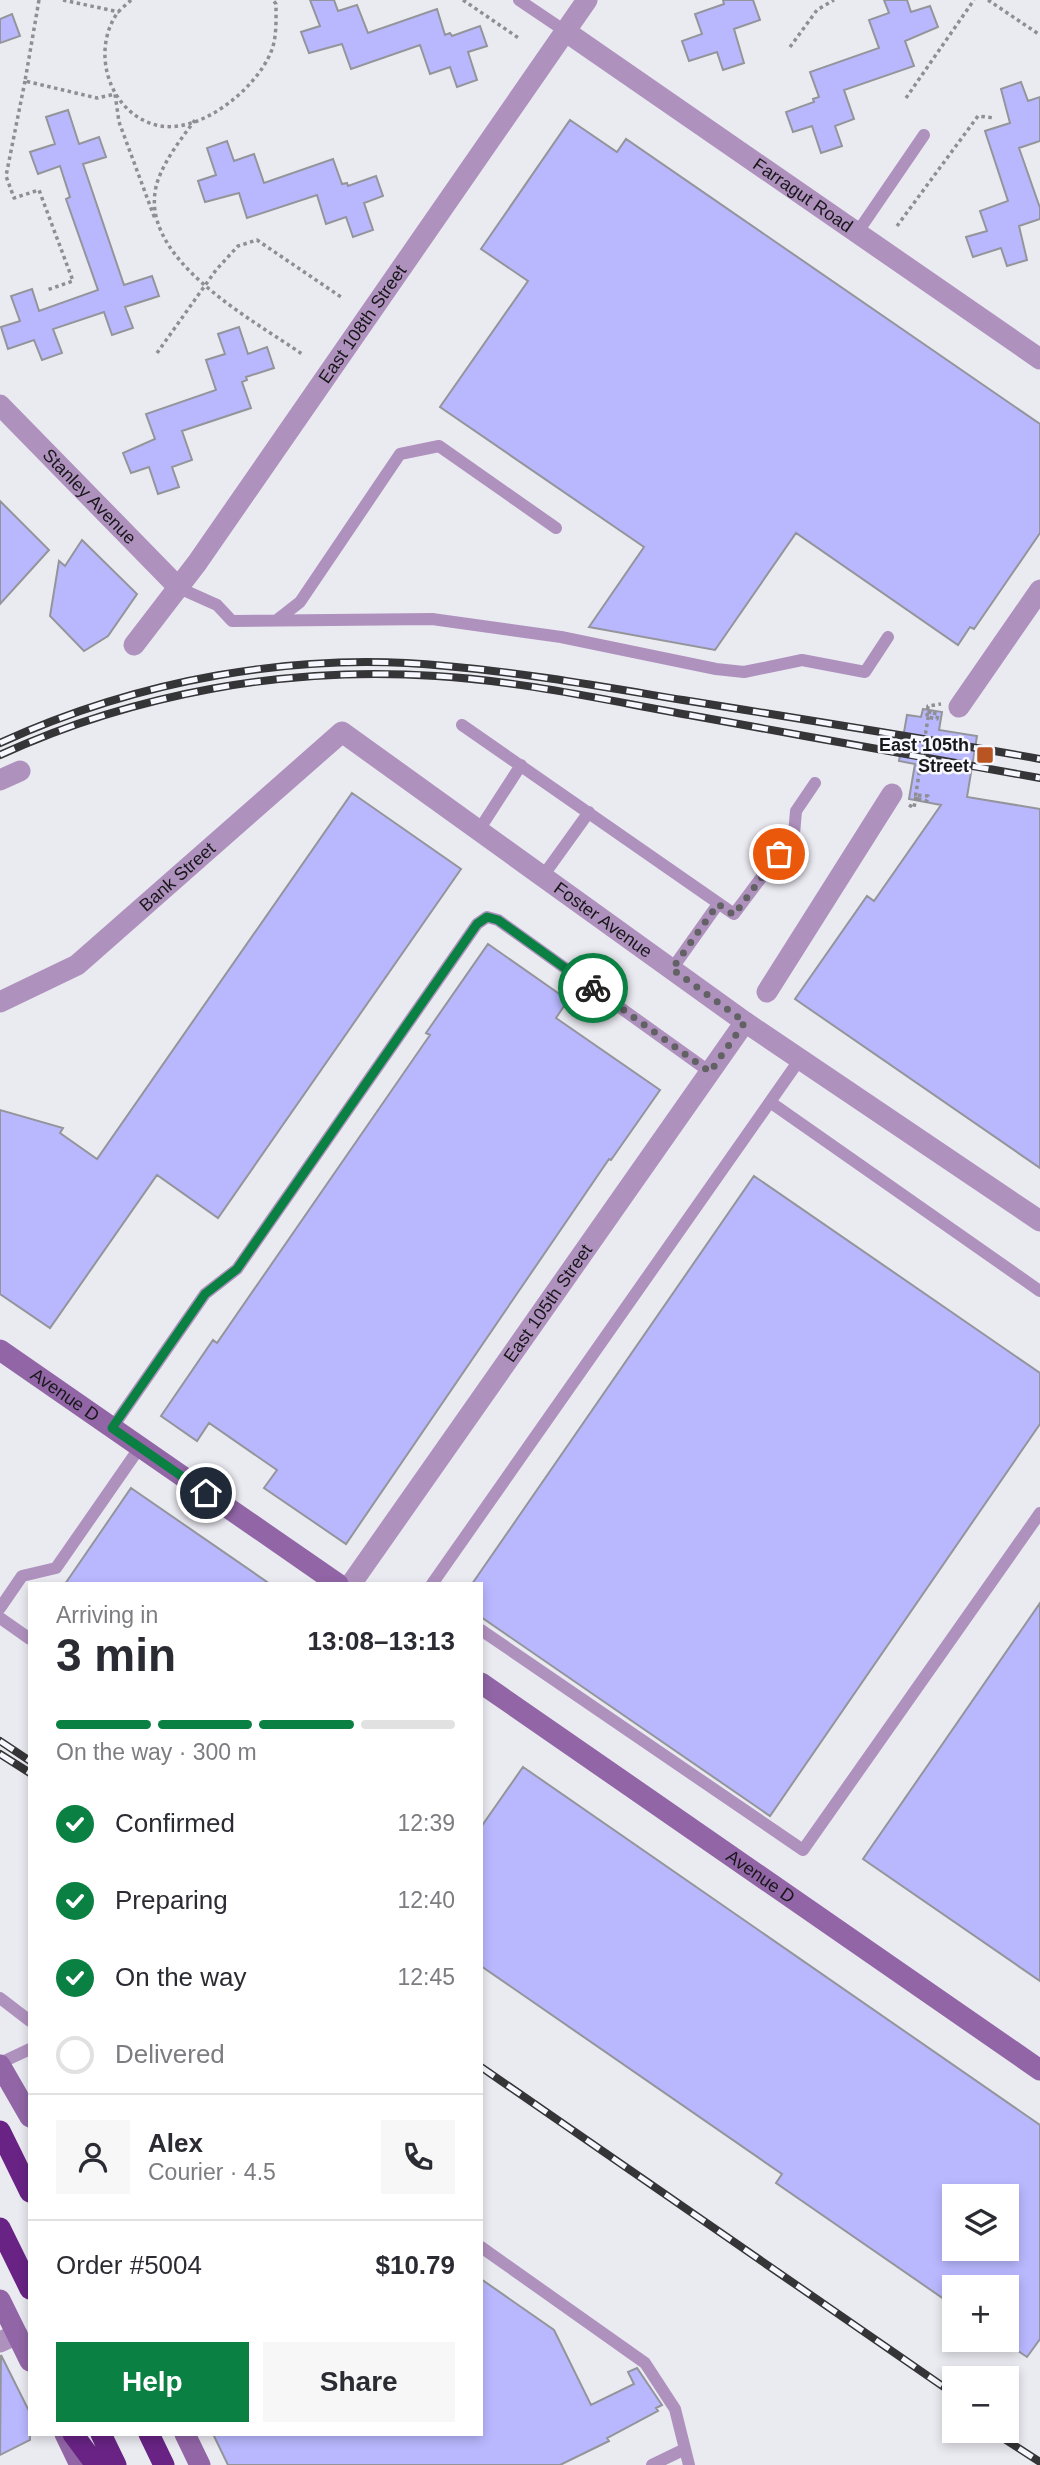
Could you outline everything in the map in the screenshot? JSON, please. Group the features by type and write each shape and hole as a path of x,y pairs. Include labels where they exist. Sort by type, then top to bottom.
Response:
{"highway":[{"path":"0,2131 28,2188"},
{"path":"0,2228 28,2285"},
{"path":"75,2436 96,2465"},
{"path":"102,2436 116,2465"},
{"path":"150,2436 164,2465"}],"main road":[{"name":"Avenue D","path":"0,1350 335,1582"},
{"name":"Avenue D","path":"483,1684 1040,2070"},
{"path":"0,2064 28,2113"},
{"path":"0,2300 8,2338 28,2359"},
{"path":"66,2436 80,2465"},
{"path":"186,2436 200,2465"}],"street":[{"name":"East 108th Street","path":"134,645 179,588 587,0"},
{"name":"Farragut Road","path":"565,31 1040,359"},
{"name":"Stanley Avenue","path":"4,418 179,588"},
{"path":"959,707 1040,590"},
{"name":"Foster Avenue","path":"342,732 745,1022 1040,1221"},
{"name":"Bank Street","path":"0,1002 77,965 342,732"},
{"path":"0,780 20,771"},
{"path":"767,992 892,794"},
{"name":"East 105th Street","path":"352,1582 745,1022"}],"lane":[{"path":"519,0 565,31"},
{"path":"857,233 924,135"},
{"path":"277,620 300,602 400,454 439,446 556,528"},
{"path":"179,588 216,604 232,621 432,619 561,637 744,672 802,660 865,672 888,638"},
{"path":"462,725 734,915 794,834 796,811 815,783"},
{"path":"479,830 521,765"},
{"path":"543,876 589,812"},
{"path":"672,969 718,904"},
{"path":"112,1428 205,1294 237,1269 477,924 487,917 498,920 710,1072"},
{"path":"433,1582 800,1059"},
{"path":"770,1102 1040,1291"},
{"path":"0,1608 22,1576 56,1568 140,1447"},
{"path":"483,1631 803,1850 1040,1513"},
{"path":"0,1618 28,1638"},
{"path":"0,1998 28,2019"},
{"path":"0,2064 28,2050"},
{"path":"483,2248 645,2363 675,2409 689,2465"},
{"path":"652,2465 685,2449"}],"path":[{"path":"39,0 6,176 14,198 39,190 73,281 47,290"},
{"path":"63,0 119,12"},
{"path":"131,0 119,12 105,51 108,82 132,113 156,125 177,125 212,115 255,78 271,52 276,18 276,4 273,0"},
{"path":"463,0 520,39"},
{"path":"790,47 817,10 834,0"},
{"path":"906,98 974,0"},
{"path":"988,0 1040,35"},
{"path":"25,81 97,98 115,94"},
{"path":"115,94 119,122 156,221 186,271 302,354"},
{"path":"897,226 978,116 995,118"},
{"path":"156,221 157,182 171,153 195,120"},
{"path":"157,353 205,286 238,246 257,240 341,297"},
{"path":"915,800 916,794 928,796 927,801 915,799 929,712 938,713 937,719 933,718 927,717 928,710"}],"building":[{"path":"310,0 334,0 338,11 357,5 368,33 437,9 445,35 450,33 452,36 480,26 487,46 468,52 477,80 457,87 450,67 430,74 420,45 351,69 342,44 309,53 301,32 320,26"},
{"path":"723,0 753,0 760,20 734,29 744,63 723,70 717,52 689,61 682,41 702,34 695,14 724,4"},
{"path":"884,0 907,0 911,12 930,6 938,27 905,41 914,66 844,90 854,119 835,126 842,146 821,153 812,126 793,132 786,112 814,102 813,99 819,97 810,72 879,48 869,20 889,13"},
{"path":"12,14 20,36 0,43 0,19"},
{"path":"1021,82 1028,101 1040,97 1040,141 1019,148 1040,208 1040,219 1019,226 1027,260 1007,266 1001,248 973,257 966,237 987,231 980,211 1008,201 985,131 1010,123 1001,89"},
{"path":"68,110 79,144 99,137 106,157 83,164 124,285 152,276 159,296 125,307 133,328 112,335 104,312 53,329 62,353 42,360 34,340 8,349 1,327 20,321 11,296 32,289 39,311 98,290 66,199 70,197 60,166 38,174 30,152 55,144 46,117"},
{"path":"570,120 617,152 626,139 1040,424 1040,533 974,629 970,627 958,645 796,533 715,650 589,627 644,547 440,407 528,281 481,249"},
{"path":"227,141 234,161 254,154 264,183 333,159 342,184 347,183 348,186 376,176 383,196 364,203 373,230 353,237 346,217 326,224 317,195 247,218 239,193 205,202 198,181 216,175 207,148"},
{"path":"239,327 248,354 267,347 274,368 246,377 247,380 242,382 251,408 182,431 192,460 172,467 179,487 158,494 149,467 131,473 123,453 155,439 146,414 216,390 206,360 225,354 218,334"},
{"path":"0,501 49,550 0,604"},
{"path":"82,540 137,594 108,636 84,651 50,616 59,561 65,566"},
{"path":"923,709 942,712 939,730 977,736 967,797 1040,809 1040,1168 795,999 867,896 874,901 941,805 909,799 915,764 899,761 907,715 921,717"},
{"path":"352,793 461,869 218,1218 157,1175 50,1328 0,1294 0,1110 63,1128 60,1133 97,1159"},
{"path":"488,944 568,1000 556,1018 660,1090 611,1160 609,1159 346,1544 264,1488 277,1470 209,1423 197,1441 161,1416 213,1340 217,1343 430,1035 426,1033"},
{"path":"754,1176 1040,1373 1040,1424 770,1816 483,1618 483,1582 473,1582"},
{"path":"131,1488 267,1582 66,1582"},
{"path":"1040,1603 1040,1981 863,1859"},
{"path":"523,1767 1040,2125 1040,2339 1027,2357 1019,2352 1019,2275 942,2275 942,2298 776,2183 782,2174 483,1967 483,1824"},
{"path":"483,2280 554,2330 591,2405 634,2384 628,2372 637,2368 662,2405 656,2408 658,2411 607,2438 609,2441 560,2465 228,2465 214,2436 483,2436"},
{"path":"1,2355 28,2409 30,2440 0,2455"}],"railway":[{"path":"0,743 107,702 218,675 275,667 389,662 476,669 565,681 1040,759"},
{"path":"0,755 105,715 213,688 324,675 380,674 468,678 531,687 1040,778"},
{"path":"0,1741 28,1760"},
{"path":"0,1754 28,1772"},
{"path":"483,2068 942,2386"},
{"path":"1011,2443 1040,2462"}],"way so far":[{"path":"593,988 710,1072 745,1022 672,969 718,904 734,915 779,854"}],"place":[{"name":"East 105th Street","path":"985,755"}],"route":[{"path":"206,1493 112,1428 205,1294 237,1269 477,924 487,917 498,920 593,988"}]}
